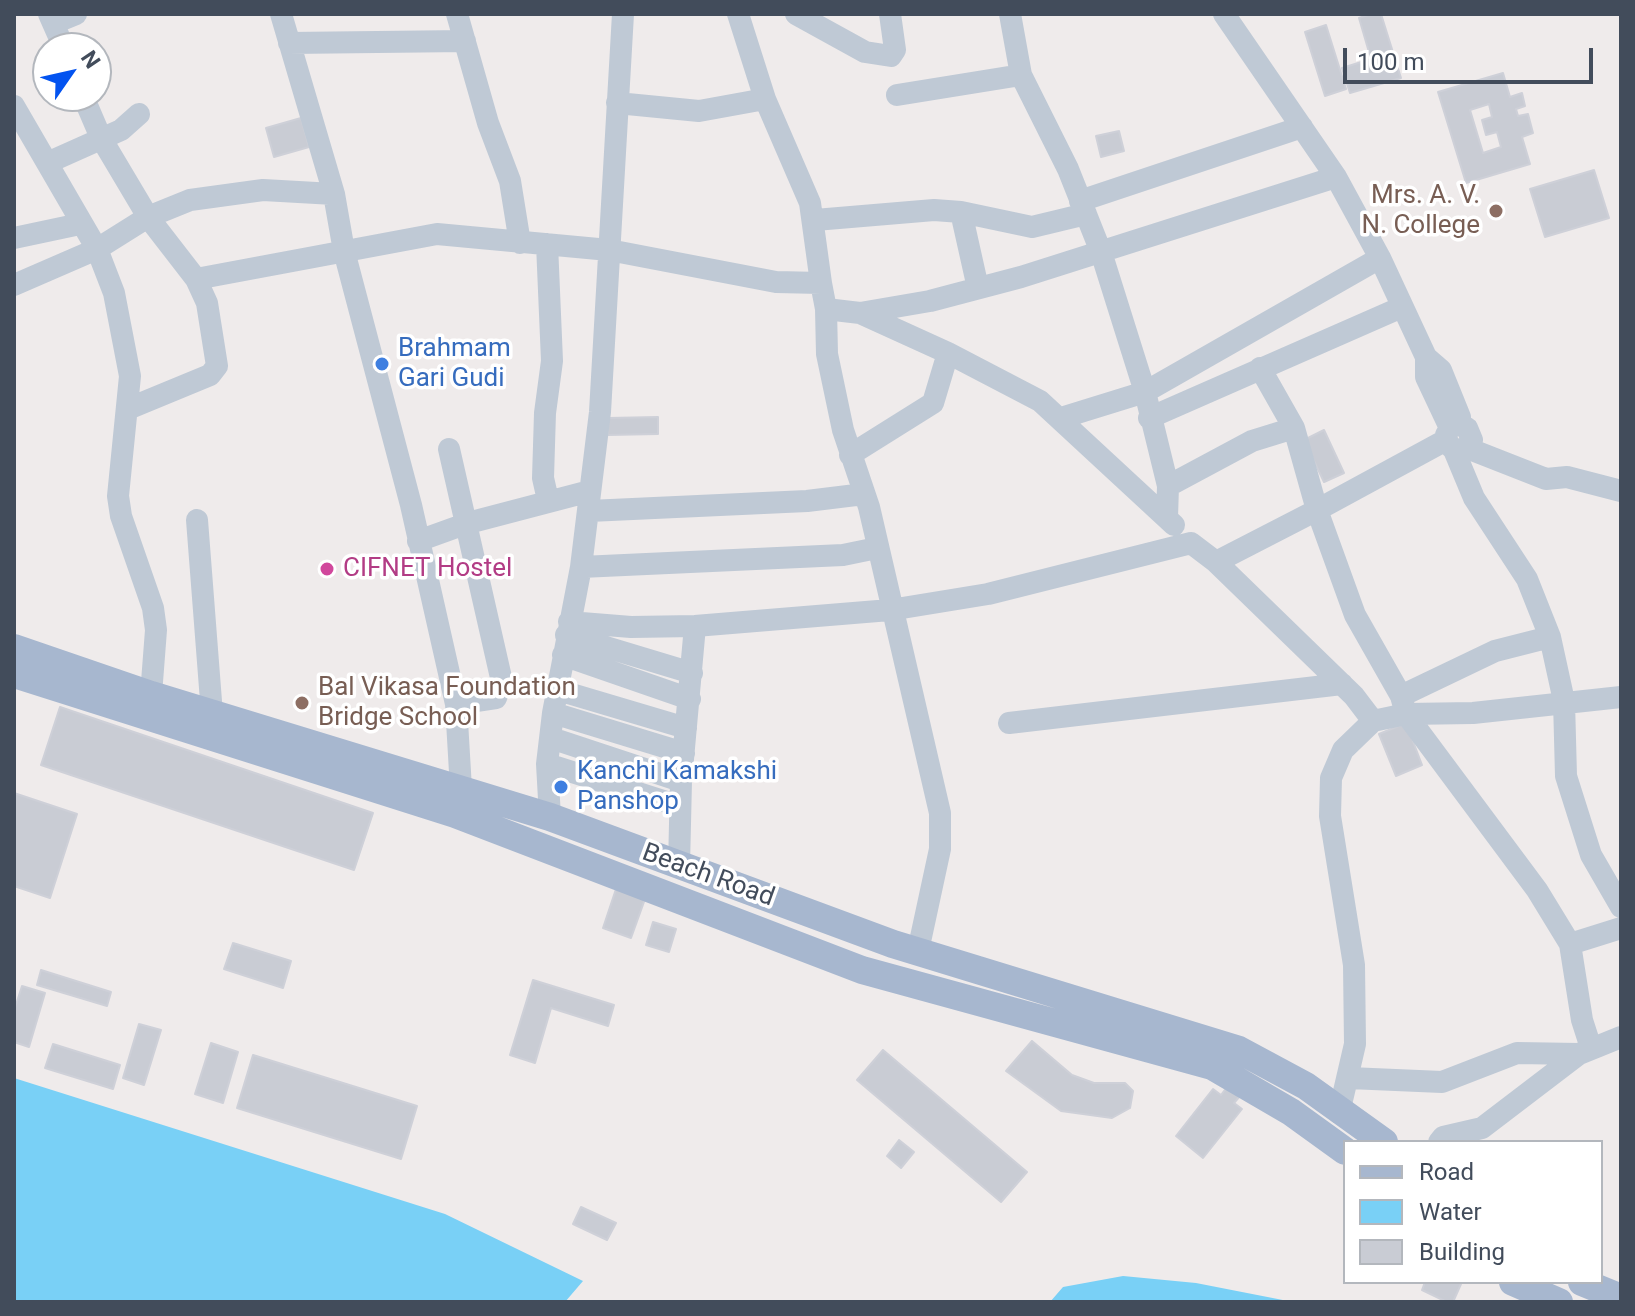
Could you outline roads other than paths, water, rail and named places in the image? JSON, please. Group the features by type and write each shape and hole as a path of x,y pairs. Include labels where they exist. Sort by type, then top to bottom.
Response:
{"main road":[{"name":"Beach Road","path":"14,648 212,714 458,802 862,970 1212,1066 1291,1112 1343,1150"},
{"name":"Beach Road","path":"14,674 458,802 550,817 918,951 1239,1050 1306,1086 1339,1113 1381,1140"},
{"path":"1518,1284 1559,1302"},
{"path":"1587,1284 1621,1298"}],"street":[{"path":"52,18 76,14"},
{"path":"281,14 334,194 344,251 456,704 458,802"},
{"path":"457,14 488,123 510,181 520,243"},
{"path":"550,817 547,764 553,713 581,567 600,412 623,14"},
{"path":"738,14 765,99 815,220 826,309 827,354 850,455 864,494 877,548 942,832 918,951"},
{"path":"796,14 865,52 891,56 895,50 890,14"},
{"path":"1010,14 1021,75 1101,252 1145,392 1168,486 1167,518"},
{"path":"1224,14 1336,177 1380,258 1426,357 1426,377 1459,438 1474,498 1527,579 1550,637 1564,701 1566,776 1591,855 1621,907"},
{"path":"289,43 465,41"},
{"path":"897,95 1021,75"},
{"path":"617,103 699,111 765,99"},
{"path":"14,106 97,249 114,293 130,376 130,408 118,496 121,516 153,608 156,630 151,695"},
{"path":"90,112 101,138 148,217 196,279 207,303 217,366 210,375 130,408"},
{"path":"47,163 121,130 139,114"},
{"path":"815,220 961,212 1032,227 1302,127"},
{"path":"860,313 978,288 1336,177"},
{"path":"14,285 97,249 148,217 190,200 263,190 334,194"},
{"path":"961,212 978,288"},
{"path":"14,238 80,224"},
{"path":"196,279 437,234 485,236 520,243 609,250 776,282 821,283"},
{"path":"547,244 552,361 545,413 543,478 548,500"},
{"path":"1061,418 1145,392 1380,258"},
{"path":"1149,418 1402,307"},
{"path":"826,309 860,313 948,353 1040,401 1191,543 1216,562 1342,684 1373,721"},
{"path":"850,455 933,403 948,353"},
{"path":"1260,368 1294,428 1317,510 1355,615 1404,705 1537,890 1570,944 1585,1051"},
{"path":"1168,486 1252,441 1294,428"},
{"path":"1459,438 1546,479 1567,477 1621,491"},
{"path":"1216,562 1459,438"},
{"path":"449,449 502,682 496,698 456,704"},
{"path":"418,541 548,500 807,501 864,494"},
{"path":"197,520 212,714"},
{"path":"566,637 631,627 695,626 890,610 988,594 1191,543"},
{"path":"581,567 843,555 877,548"},
{"path":"679,866 679,806 695,626"},
{"path":"566,637 692,673"},
{"path":"566,637 690,699"},
{"path":"1339,1113 1355,1044 1354,965 1330,816 1331,778 1343,750 1373,721 1495,651 1550,637"},
{"path":"1009,723 1342,684"},
{"path":"558,690 686,728"},
{"path":"1404,705 1473,713 1621,697"},
{"path":"553,713 684,753"},
{"path":"551,738 681,781"},
{"path":"547,764 679,806"},
{"path":"1570,944 1621,928"},
{"path":"1441,1140 1443,1137 1479,1135 1585,1051 1621,1037"},
{"path":"1349,1078 1442,1082 1517,1053 1585,1051"}],"water":[{"path":"14,1078 445,1214 583,1281 565,1302 14,1302"},
{"path":"1123,1276 1196,1283 1293,1302 1050,1302 1063,1287"}],"place":[{"name":"Mrs. A. V. N. College","path":"1496,211"},
{"name":"Brahmam Gari Gudi","path":"382,364"},
{"name":"CIFNET Hostel","path":"327,569"},
{"name":"Bal Vikasa Foundation Bridge School","path":"302,703"},
{"name":"Kanchi Kamakshi Panshop","path":"561,787"}]}
